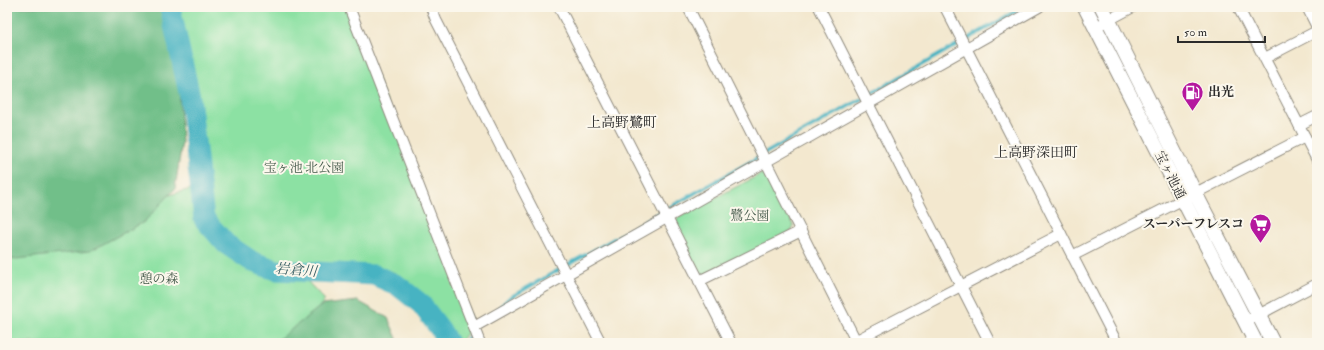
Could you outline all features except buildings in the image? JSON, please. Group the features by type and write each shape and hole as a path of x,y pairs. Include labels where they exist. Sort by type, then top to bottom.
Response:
{"street":[{"path":"349,7 480,343"},
{"path":"431,7 436,20 601,343"},
{"path":"559,7 731,343"},
{"path":"688,7 801,231 854,342 1061,234"},
{"path":"819,7 990,343"},
{"path":"945,7 1117,343"},
{"path":"474,328 1039,7"},
{"name":"宝ヶ池通","path":"1085,7 1256,343"},
{"name":"宝ヶ池通","path":"1102,7 1195,193 1273,343"},
{"path":"1095,27 1133,7"},
{"path":"1238,7 1317,160"},
{"path":"1307,7 1317,27"},
{"path":"1265,58 1317,31"},
{"path":"1299,125 1317,116"},
{"path":"1072,256 1305,137"},
{"path":"699,281 801,231"},
{"path":"1245,322 1317,284"}],"green space":[{"path":"7,7 163,7 177,51 182,142 175,189 144,222 90,251 7,260"},
{"name":"宝ヶ池 北公園","path":"174,7 349,7 474,327 468,332 460,343 453,343 447,326 425,299 409,282 393,272 364,267 327,271 283,269 270,266 257,257 245,253 226,238 207,219 192,65 184,55"},
{"name":"鷺公園","path":"763,173 768,174 794,226 791,232 705,275 698,272 675,225 678,217"},
{"name":"憩の森","path":"194,188 201,225 207,235 217,245 239,262 252,268 279,277 307,281 325,300 288,343 7,343 7,255 152,200"},
{"path":"358,301 388,318 399,343 274,343 322,305"}],"waterway":[{"name":"岩倉川","path":"170,7 190,97 204,219 226,244 253,262 276,270 374,275 397,285 421,304 440,329 448,343"},
{"path":"498,309 509,298 1024,7"},
{"path":"466,343 474,332"}],"place":[{"name":"出光","path":"1193,112"},
{"name":"スーパーフレスコ","path":"1260,244"}],"district":[{"name":"上高野鷺町","path":"622,122"},
{"name":"上高野深田町","path":"1036,152"}]}
